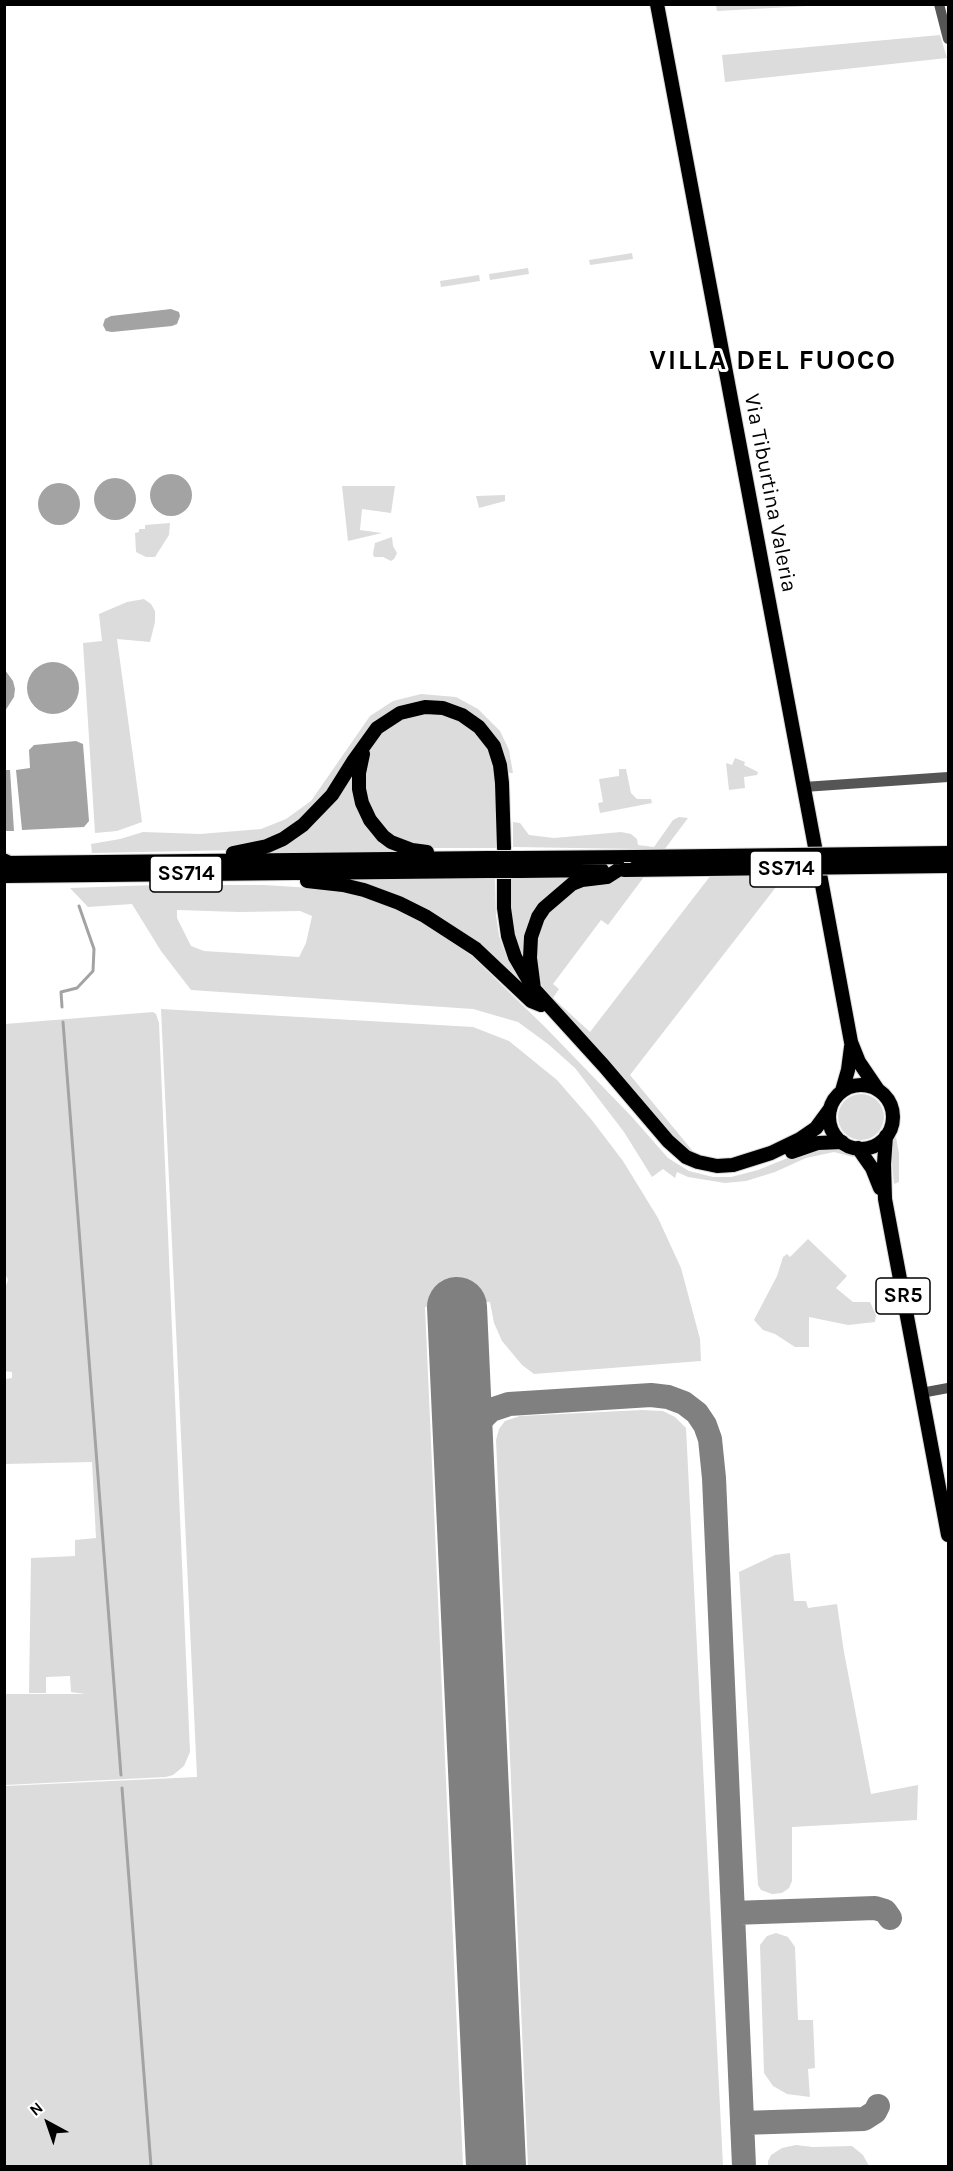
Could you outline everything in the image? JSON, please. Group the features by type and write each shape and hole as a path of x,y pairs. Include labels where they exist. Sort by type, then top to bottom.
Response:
{"main road":[{"name":"Via Tiburtina Valeria","path":"657,4 815,848"},
{"path":"194,861 212,854 240,853 259,849 290,834 309,820 333,795 377,728 388,719 412,709 425,707 457,712 474,723 494,746 500,765 502,783 504,848"},
{"path":"366,744 360,764 359,789 364,808 375,826 387,839 398,845 418,851 442,852 451,859"},
{"name":"SS714","path":"5,866 280,873 520,864 635,857 948,853"},
{"name":"SS714","path":"91,869 194,861 451,859 488,865"},
{"name":"SS714","path":"520,864 621,870 948,866"},
{"path":"621,870 607,878 582,880 572,884 544,908 531,937 530,958 534,989 668,1141 692,1160 725,1167 754,1160 808,1134 822,1121 830,1109"},
{"path":"280,873 290,880 321,881 364,890 425,916 476,950 531,1001 541,1005"},
{"name":"SR5","path":"820,874 851,1042 859,1062 889,1102 892,1111 890,1128 886,1136 885,1199 948,1535"},
{"path":"504,878 505,918 511,946 541,1005 598,1067 665,1149 690,1168 713,1173 731,1173 756,1167 810,1145 842,1142 858,1148 873,1146 886,1136"},
{"name":"SR5","path":"830,1109 832,1102 842,1091 848,1070 851,1042"},
{"path":"842,1091 860,1085 878,1090"},
{"path":"830,1109 831,1128 842,1142"},
{"name":"SR5","path":"858,1148 872,1168 885,1199"}],"street":[{"path":"939,4 948,39"},
{"path":"804,787 948,777"},
{"path":"921,1393 948,1388"}],"shaded area":[{"path":"716,4 826,5 717,11"},
{"path":"940,35 947,58 725,82 722,55"},
{"path":"632,253 633,259 590,265 589,260"},
{"path":"528,268 529,274 490,280 489,274"},
{"path":"479,275 480,281 441,287 440,281"},
{"path":"171,309 179,312 180,316 177,324 172,326 112,332 106,331 103,325 105,319 111,316"},
{"path":"171,474 179,475 186,480 191,487 191,503 186,510 179,515 171,516 163,515 156,510 151,503 150,495 151,487 156,480 163,475"},
{"path":"115,478 123,479 130,484 135,491 135,507 130,514 123,519 115,520 107,519 100,514 95,507 94,499 95,491 100,484 107,479"},
{"path":"59,483 67,484 74,489 79,496 79,512 74,519 67,524 59,525 51,524 44,519 39,512 38,504 39,496 44,489 51,484"},
{"path":"342,486 395,486 391,513 362,509 360,530 382,533 348,541"},
{"path":"505,495 505,501 479,508 476,496"},
{"path":"170,523 169,535 155,557 146,557 136,552 135,533 139,532 139,529 145,529 145,525"},
{"path":"392,537 397,553 394,559 391,561 383,557 374,557 375,543"},
{"path":"144,599 155,611 150,642 117,639 142,822 117,831 95,833 83,643 102,641 99,614 127,602"},
{"path":"53,662 63,664 71,670 77,678 79,688 77,698 71,706 63,712 53,714 43,712 35,706 29,698 27,688 29,678 35,670 43,664"},
{"path":"5,670 13,681 15,689 14,697 5,711"},
{"path":"421,694 456,697 478,709 500,731 509,750 513,773 506,773 482,724 405,706 330,793 281,836 240,850 92,853 91,844 143,832 200,834 261,829 286,819 311,801 370,716 393,701"},
{"path":"431,714 450,717 462,722 487,748 495,777 496,848 412,846 384,831 364,796 367,754 379,735 391,725 406,718"},
{"path":"76,741 83,744 89,821 84,827 22,830 16,770 30,768 29,750 34,745"},
{"path":"735,758 758,772 757,775 744,777 745,788 729,790 726,763 732,765"},
{"path":"619,769 626,769 631,793 637,799 651,799 652,803 600,813 598,803 603,802 599,779 619,776"},
{"path":"5,770 10,770 14,831 5,831"},
{"path":"350,777 354,778 355,794 403,852 264,854 264,852"},
{"path":"679,817 688,818 608,925 601,920 553,984 559,989 553,998 590,1032 731,849 811,849 783,878 630,1075 701,1161 679,1148 547,995 537,975 534,949 543,915 581,883 618,879 638,849 513,847 513,822 520,823 529,835 554,838 621,832 631,834 637,839 638,845 654,847 673,820"},
{"path":"575,875 546,899 524,960 515,937 510,877"},
{"path":"495,878 499,936 508,960 519,979 516,981 497,961 348,881 349,879"},
{"path":"264,885 329,889 368,898 407,913 432,926 473,957 546,1028 632,1117 668,1158 689,1171 713,1177 731,1177 758,1170 800,1153 836,1146 845,1152 857,1155 853,1157 834,1152 806,1158 775,1172 746,1181 725,1183 688,1177 677,1172 675,1178 663,1169 652,1177 624,1132 575,1068 518,1022 473,1009 191,990 161,951 132,904 88,907 70,888","holes":["177,910 300,911 312,916 306,943 299,957 204,951 191,946 177,918"]},
{"path":"161,1009 473,1027 509,1041 557,1080 623,1161 658,1218 681,1268 700,1339 701,1361 534,1374 522,1365 502,1341 494,1323 490,1302 425,1307 463,2166 5,2166 5,1786 197,1777"},
{"path":"153,1012 159,1023 190,1752 184,1766 173,1775 166,1777 5,1785 5,1694 85,1694 71,1692 70,1676 46,1677 46,1693 29,1693 31,1558 75,1556 75,1540 96,1538 92,1462 5,1464 5,1379 12,1378 12,1372 4,1371 4,1291 8,1280 4,1271 5,1024"},
{"path":"861,1094 877,1101 884,1117 877,1133 861,1140 845,1133 838,1117 845,1101"},
{"path":"896,1137 899,1154 899,1182 894,1184 890,1143"},
{"path":"808,1239 847,1276 836,1288 853,1302 870,1302 876,1315 875,1322 848,1325 809,1317 809,1347 795,1347 775,1334 763,1330 754,1320 777,1276 783,1257 787,1254 790,1257"},
{"path":"663,1411 675,1417 686,1428 723,2166 528,2166 496,1440 499,1429 505,1421 520,1416"},
{"path":"790,1553 794,1601 806,1601 808,1608 837,1604 871,1794 918,1785 917,1820 792,1827 792,1881 789,1888 782,1893 772,1894 761,1890 758,1885 739,1572 775,1555"},
{"path":"776,1933 788,1937 795,1947 798,2020 813,2020 815,2068 808,2069 810,2097 787,2094 773,2086 764,2073 760,1945 767,1936"},
{"path":"796,2145 852,2146 863,2155 869,2166 768,2166 771,2155 782,2148"}],"waterway":[{"path":"62,1007 61,992 77,988 93,971 94,949 79,906"},
{"path":"63,1022 121,1775"},
{"path":"122,1788 151,2166"}],"taxiway":[{"path":"464,1453 478,1423 491,1410 509,1404 651,1395 668,1397 684,1403 697,1413 705,1425 710,1439 714,1478 744,2166"},
{"path":"733,1913 875,1908 885,1911 890,1918"},
{"path":"742,2123 864,2119 875,2112 878,2106"}],"runway":[{"path":"457,1307 496,2166"}],"district":[{"name":"VILLA DEL FUOCO","path":"773,361"}]}
